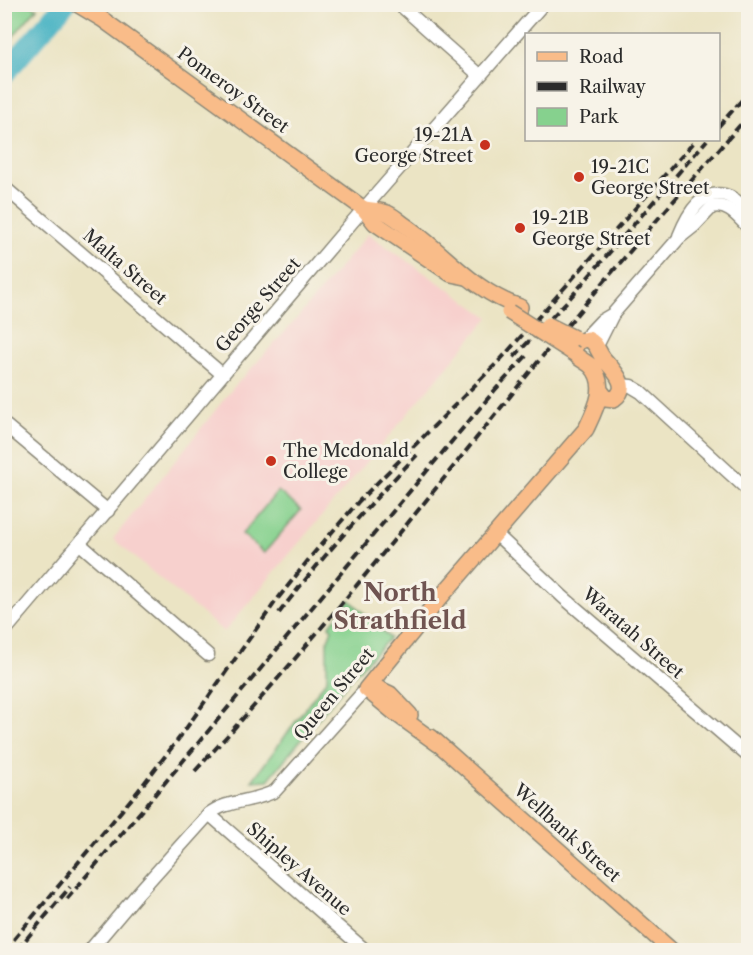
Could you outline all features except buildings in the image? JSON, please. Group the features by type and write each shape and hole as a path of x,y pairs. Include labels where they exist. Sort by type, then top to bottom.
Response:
{"main road":[{"name":"Pomeroy Street","path":"79,5 102,19 364,209 375,223 451,274 466,277 510,307 582,344"},
{"path":"582,344 603,358 617,374 618,392 606,398 600,390 582,344"},
{"name":"Queen Street","path":"586,429 596,407 600,390"},
{"name":"Queen Street","path":"368,686 586,429 599,420 618,392"},
{"path":"383,667 386,688 390,694"},
{"name":"Wellbank Street","path":"368,686 390,694 438,744 671,951"},
{"name":"Wellbank Street","path":"368,686 395,713 438,744"}],"street":[{"path":"399,4 479,75"},
{"name":"George Street","path":"4,632 222,374 479,75 543,4"},
{"name":"Malta Street","path":"4,187 222,374"},
{"path":"679,237 686,219 708,196 725,195 733,198 748,211"},
{"path":"582,344 601,321 613,314 679,237 694,226 707,210 718,205 729,209 748,227"},
{"path":"618,392 631,386 641,392 748,490"},
{"path":"4,424 108,511"},
{"name":"Waratah Street","path":"496,534 563,597 748,756"},
{"path":"80,544 208,655"},
{"name":"Queen Street","path":"90,951 209,814 215,809 257,799 275,791 368,686"},
{"name":"Shipley Avenue","path":"209,814 365,951"}],"shaded area":[{"name":"The Mcdonald College","path":"368,234 489,317 224,632 113,539 233,388 293,323"}],"green space":[{"path":"5,4 30,5 37,8 5,46"},
{"path":"278,491 301,510 264,553 242,534"},
{"path":"350,600 390,638 354,675 268,780 252,781 327,679 327,642 332,629 329,626"}],"waterway":[{"path":"4,74 65,4"}],"railway":[{"path":"720,125 748,93"},
{"path":"195,771 339,607 590,298 748,116"},
{"path":"5,950 138,791 180,737 276,601 313,554 359,501 501,359 695,141"},
{"path":"514,357 570,298 706,141"},
{"path":"67,899 495,390 528,354"},
{"path":"279,613 346,532 417,455"},
{"path":"17,950 70,887"}],"place":[{"name":"19-21A George Street","path":"485,145"},
{"name":"19-21C George Street","path":"579,177"},
{"name":"19-21B George Street","path":"520,228"},
{"name":"The Mcdonald College","path":"271,461"}],"district":[{"name":"North Strathfield","path":"400,607"}]}
